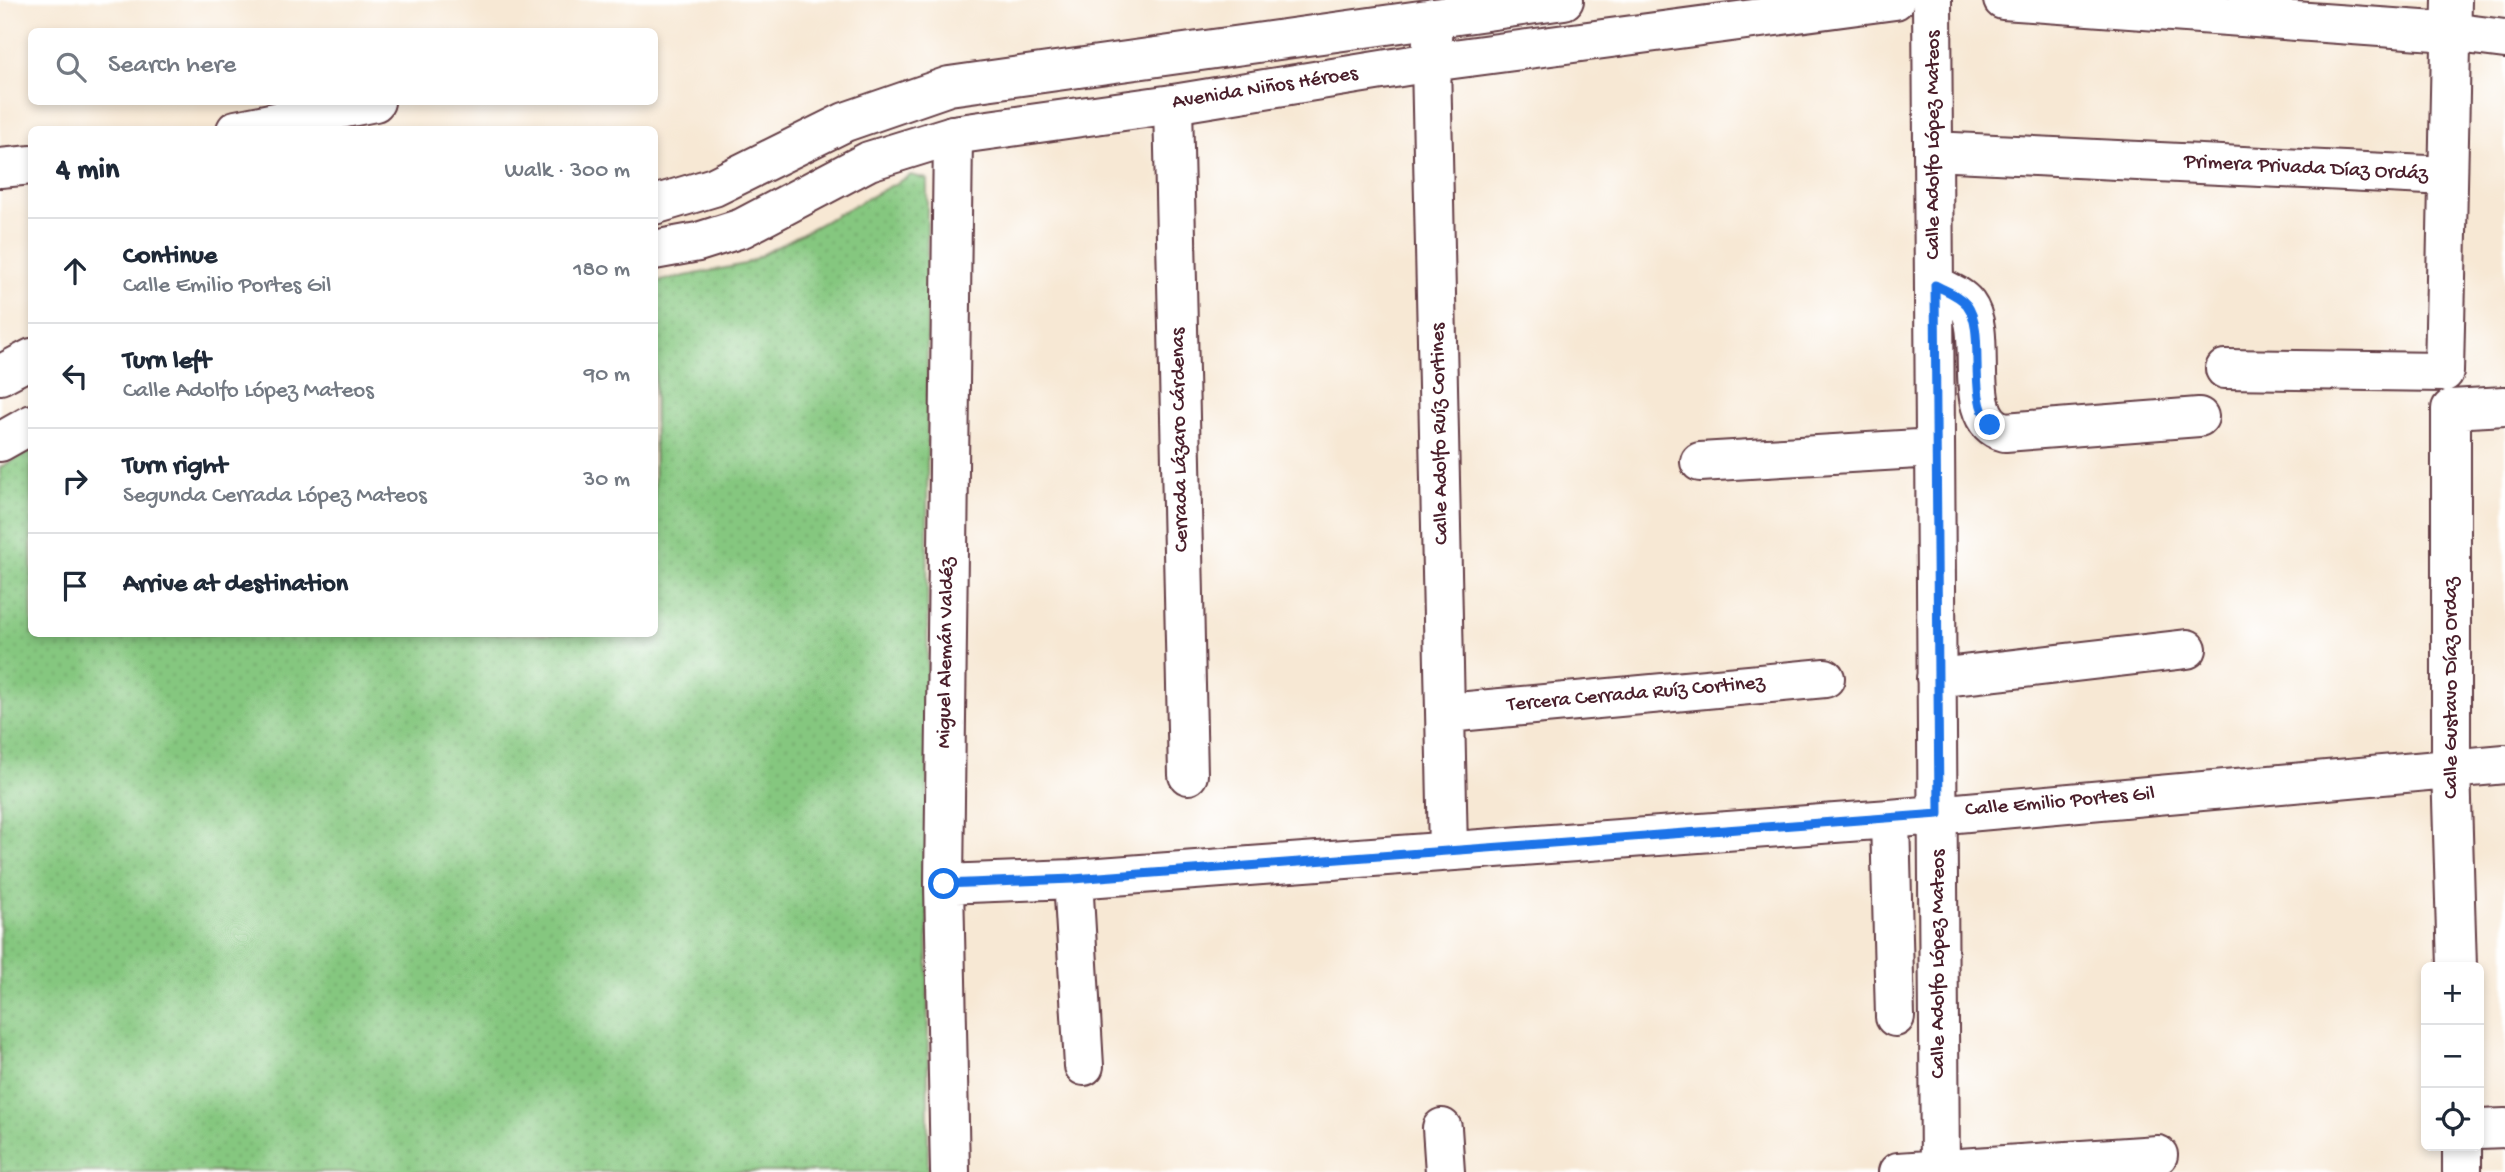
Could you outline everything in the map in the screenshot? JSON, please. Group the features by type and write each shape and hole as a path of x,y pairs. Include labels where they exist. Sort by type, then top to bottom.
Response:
{"street":[{"path":"658,204 714,187 845,122 949,86 1564,0"},
{"name":"Avenida Niños Héroes","path":"658,249 698,242 742,228 869,161 953,135 1173,104 1431,62 1895,0"},
{"name":"Calle Adolfo López Mateos","path":"1932,0 1940,1170"},
{"path":"2003,0 2451,16 2505,39"},
{"path":"2225,369 2444,372 2451,16"},
{"name":"Calle Adolfo Ruíz Cortines","path":"1433,18 1431,62 1448,851"},
{"name":"Cerrada Lázaro Cárdenas","path":"1173,104 1188,775"},
{"path":"256,126 360,105"},
{"name":"Miguel Alemán Valdéz","path":"950,1172 944,884 953,135"},
{"name":"Primera Privada Díaz Ordáz","path":"1933,151 2448,176"},
{"path":"0,168 28,165"},
{"path":"1935,285 1957,296 1972,314 1981,411 1997,430 2199,417"},
{"path":"0,374 28,360"},
{"name":"Calle Gustavo Díaz Ordaz","path":"2457,962 2451,767 2451,409 2505,406"},
{"path":"0,442 28,426"},
{"path":"1700,462 1935,448"},
{"path":"1936,678 2187,649"},
{"name":"Tercera Cerrada Ruíz Cortinez","path":"1447,713 1825,678"},
{"name":"Calle Emilio Portes Gil","path":"944,884 1073,879 1890,818 2505,764"},
{"path":"1890,818 1895,1017"},
{"path":"1073,879 1084,1066"},
{"path":"1442,1128 1445,1172"},
{"path":"2484,1129 2505,1128"},
{"path":"2462,1151 2462,1172"},
{"path":"1898,1172 2158,1155"}],"green space":[{"path":"911,175 927,179 928,1172 0,1172 0,467 28,453 28,637 658,637 658,281 745,264"}],"route":[{"path":"944,884 1073,879 1939,814 1935,285 1957,296 1972,314 1981,411 1990,425"}]}
